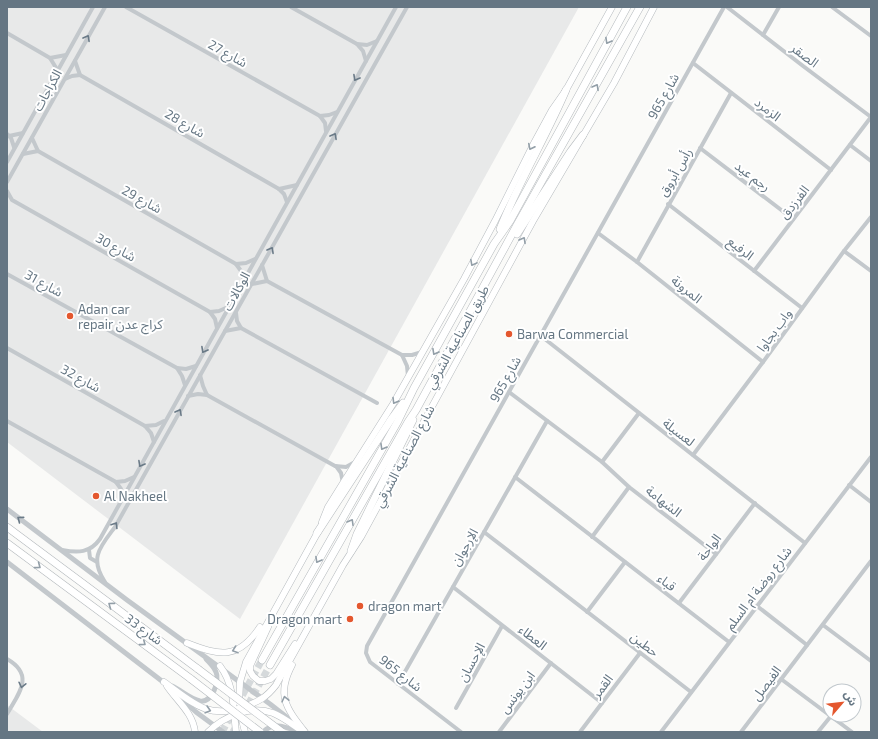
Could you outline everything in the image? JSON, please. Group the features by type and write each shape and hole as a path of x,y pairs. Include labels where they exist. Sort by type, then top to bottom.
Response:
{"highway":[{"name":"طريق الصناعية الشرقي","path":"262,660 398,421 414,388 494,244 510,221 627,7"},
{"name":"طريق الصناعية الشرقي","path":"270,665 416,410 640,7"},
{"path":"494,244 512,202 557,112 566,90"},
{"path":"504,250 521,228 583,135"},
{"path":"317,533 392,418 414,388"},
{"path":"351,551 357,534 412,424 416,410"},
{"name":"شارع 33","path":"7,527 282,732"},
{"name":"شارع 33","path":"7,543 260,732"}],"main road":[{"name":"طريق الصناعية الشرقي","path":"456,360 533,222 614,83 654,7"},
{"name":"طريق الصناعية الشرقي","path":"279,602 317,533 328,507 393,404 464,279 495,221 532,145 552,110 566,90 611,8"},
{"name":"شارع الصناعية الشرقي","path":"351,551 456,360"},
{"path":"208,732 237,711 264,699 276,685 351,551"},
{"path":"279,602 264,638 251,662 250,671 256,679 265,682 274,677 295,643 311,622"},
{"path":"187,643 216,652 238,650 251,640 279,602"},
{"path":"236,732 240,682 246,662 279,602"},
{"path":"303,732 284,700 284,684 288,672 301,648 311,622"},
{"path":"220,666 226,674 245,732"},
{"path":"164,682 204,709 220,712 261,710 274,713 303,732"},
{"path":"164,682 189,713 196,732"}],"street":[{"name":"الكراجات","path":"7,162 93,7"},
{"name":"الكراجات","path":"7,182 105,7"},
{"name":"شارع 27","path":"126,7 320,116"},
{"path":"291,7 357,44 363,51 366,61"},
{"name":"الوكالات","path":"89,550 94,547 100,539 396,7"},
{"name":"الوكالات","path":"97,562 97,556 101,547 115,527 407,7"},
{"name":"شارع 965","path":"461,732 370,662 366,653 367,646 724,7"},
{"name":"الصقر","path":"727,7 871,117"},
{"path":"764,35 779,7"},
{"path":"832,7 871,36"},
{"path":"7,33 50,58 58,71"},
{"path":"357,44 367,45 377,41"},
{"path":"50,58 66,55"},
{"path":"65,79 80,75 75,61"},
{"name":"الزمرد","path":"693,63 831,170"},
{"name":"شارع 28","path":"80,75 279,188"},
{"name":"رأس أبروق","path":"637,262 731,93"},
{"path":"326,131 325,123 320,116 337,112"},
{"name":"الفرزدق","path":"754,271 871,117"},
{"path":"14,148 13,141 8,135 23,132"},
{"path":"22,154 38,151 32,138"},
{"path":"850,145 871,160"},
{"name":"رجم عيد","path":"700,148 793,219"},
{"name":"شارع 29","path":"38,151 236,264"},
{"path":"287,202 284,194 279,188 297,184"},
{"name":"شارع 30","path":"7,191 9,200 210,312"},
{"name":"الرفيع","path":"668,204 802,308"},
{"name":"واب بجاوا","path":"693,455 844,251 871,217"},
{"name":"المرونة","path":"598,233 763,362"},
{"path":"844,251 871,271"},
{"path":"244,280 241,271 236,264 246,263 255,259"},
{"path":"262,265 267,281"},
{"name":"شارع 31","path":"7,274 176,368"},
{"path":"251,284 267,281 402,355 412,355 422,352"},
{"path":"217,328 215,319 210,312 219,311 228,307"},
{"path":"236,313 237,321 241,328 377,403"},
{"path":"225,331 241,328"},
{"name":"لعسيلة","path":"541,336 805,543"},
{"name":"شارع 32","path":"7,348 145,426"},
{"path":"402,355 407,366 408,378"},
{"path":"176,368 186,369 196,366"},
{"path":"176,368 182,376 185,385"},
{"path":"200,375 207,395"},
{"name":"الشهامة","path":"509,392 602,462 629,487 716,554"},
{"path":"188,396 198,394 207,395 335,466 341,473 342,483"},
{"path":"602,462 639,413"},
{"path":"145,426 156,425 165,421"},
{"name":"الإرجوان","path":"398,684 547,421"},
{"path":"7,422 116,482 121,489 123,497"},
{"path":"145,426 151,433 154,442"},
{"name":"شارع روضة ام السلم","path":"661,732 871,457"},
{"path":"335,466 346,467 356,462"},
{"path":"116,482 125,481 134,477"},
{"name":"قباء","path":"515,477 729,642"},
{"path":"849,485 871,502"},
{"path":"592,537 629,487"},
{"name":"الواحة","path":"679,603 755,503"},
{"name":"شارع 33","path":"7,509 264,699 303,732"},
{"name":"حطين","path":"484,532 691,692"},
{"path":"61,550 76,552 89,550 88,554 90,558 97,562 100,574 107,584"},
{"path":"7,562 164,682 185,703 223,732"},
{"path":"587,612 625,562"},
{"name":"الفيصل","path":"741,732 871,562"},
{"name":"العطاء","path":"452,587 602,703"},
{"path":"757,606 807,645"},
{"path":"823,625 871,661"},
{"name":"الإحسان","path":"456,708 502,626"},
{"path":"164,682 198,701 208,699 215,688 217,678 213,667 200,653"},
{"name":"القمر","path":"580,732 640,653"},
{"path":"7,659 20,669 23,682 20,691 7,714"},
{"name":"ابن يونس","path":"499,732 551,663"},
{"path":"782,679 822,709"},
{"path":"818,732 825,723"},
{"path":"840,723 852,732"},
{"path":"263,732 271,726 276,725 303,732"}],"shaded area":[{"path":"7,7 579,7 240,619 7,442"},
{"path":"7,705 43,732 7,732"}],"tunnel":[{"path":"222,732 262,660"},
{"path":"233,732 270,665"}],"place":[{"name":"Adan car repair كراج عدن","path":"70,316"},
{"name":"Barwa Commercial","path":"509,334"},
{"name":"Al Nakheel","path":"96,496"},
{"name":"dragon mart","path":"360,606"},
{"name":"Dragon mart","path":"350,619"}]}
